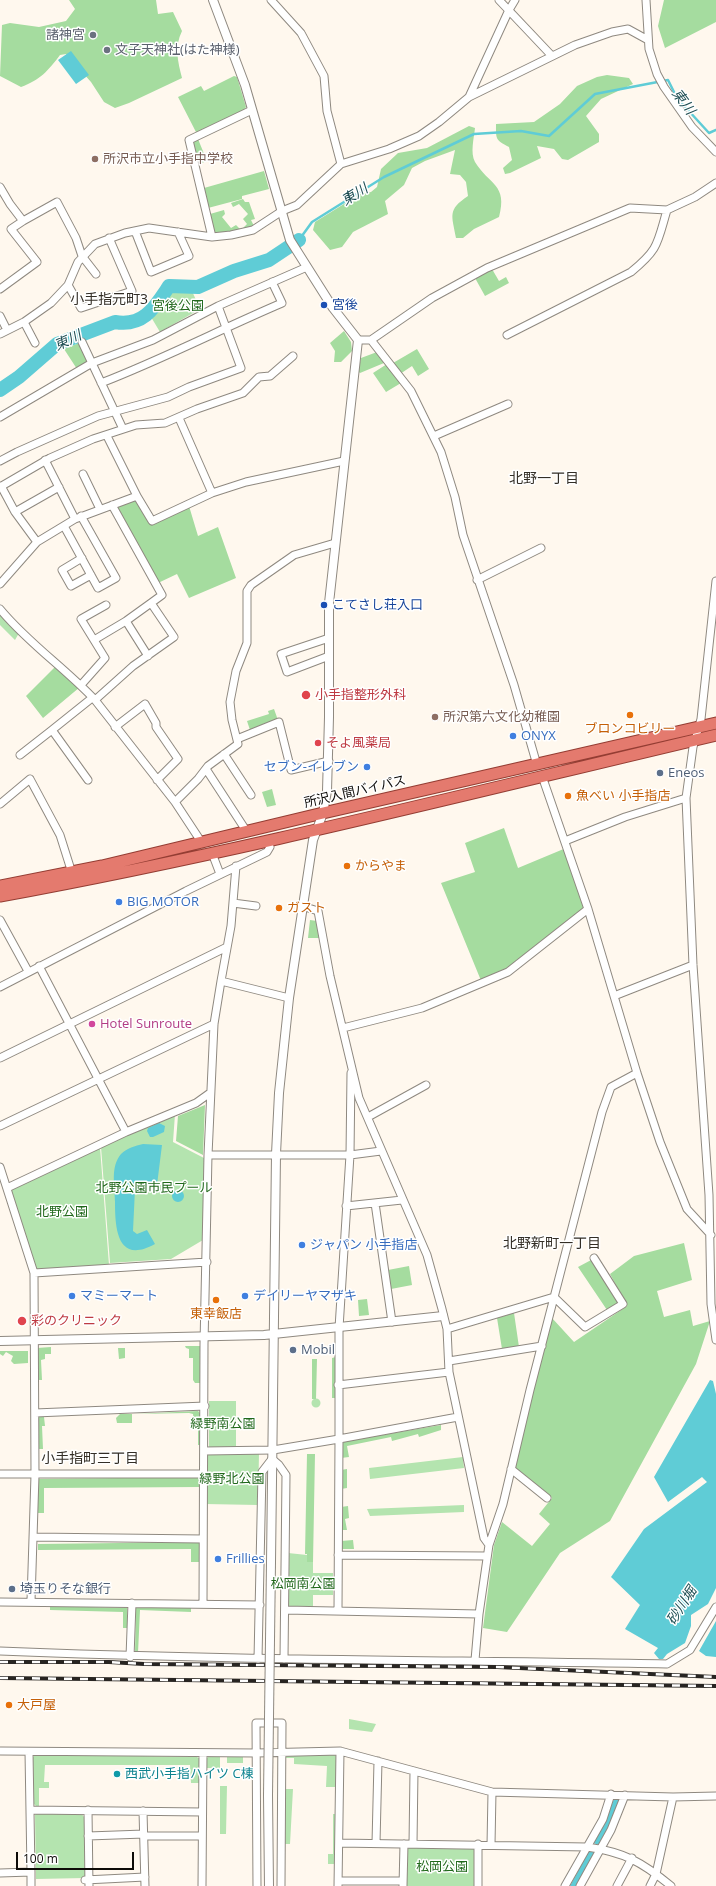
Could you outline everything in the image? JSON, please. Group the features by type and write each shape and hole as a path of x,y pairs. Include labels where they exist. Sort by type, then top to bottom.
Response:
{"highway":[{"name":"所沢入間バイパス","path":"0,886 72,873 323,813 716,724"},
{"name":"所沢入間バイパス","path":"0,896 104,877 212,853 716,735"}],"street":[{"path":"213,0 233,50 290,240 333,308 358,340 329,603 329,761 323,813 313,840 302,906 289,998 279,1093 276,1154 272,1459 268,1795 269,1886"},
{"path":"272,0 301,33 324,76 327,111 341,164"},
{"path":"499,0 552,56"},
{"path":"469,97 515,0"},
{"path":"646,0 648,40 652,59 662,83 692,127 716,152"},
{"path":"0,316 3,332 40,312 68,285 78,262 82,256 95,244 110,238 149,228 212,236 231,236 253,230 282,211 297,205 341,164 389,149 419,136 439,122 469,97 552,56 575,45 622,29 633,30 648,40"},
{"path":"212,236 189,140 252,110"},
{"path":"358,340 371,340 432,298 494,265 630,208 667,210 695,197 716,183"},
{"path":"0,186 10,204 23,221"},
{"path":"0,289 37,262 11,229 57,202 76,238 82,256 96,274"},
{"path":"506,335 631,272 653,251 657,245 667,210"},
{"path":"135,231 151,272 189,256 178,232"},
{"path":"68,285 81,308 132,291 110,238"},
{"path":"0,417 92,363 152,340 218,306 307,267"},
{"path":"101,383 185,348 227,326 282,303 272,282"},
{"path":"0,461 16,452 114,411 168,397 189,386 241,368 227,326 218,306"},
{"path":"24,322 35,343"},
{"path":"371,340 411,391 441,452 455,497 463,535 477,580 514,685 537,765"},
{"path":"82,342 123,429"},
{"path":"37,542 0,487 45,460 93,439 107,436 136,425 165,422 180,418 196,409 244,393 260,377 270,376 293,356"},
{"path":"434,436 508,404"},
{"path":"180,418 212,493"},
{"path":"107,436 137,496 152,521 212,493 246,482 344,461"},
{"path":"45,460 59,487 116,578 98,588 64,526"},
{"path":"83,474 100,509"},
{"path":"16,512 59,487"},
{"path":"0,584 37,542 78,518 137,496"},
{"path":"94,640 126,621 162,595 112,505"},
{"path":"175,802 206,769 238,744 232,720 230,702 236,671 247,643 247,591 251,585 294,555 335,543"},
{"path":"477,580 540,548"},
{"path":"82,558 62,570 71,586 91,575"},
{"path":"716,583 699,727 695,740 686,798 693,965 713,1194 711,1235 711,1304 716,1336"},
{"path":"20,755 94,699 133,666 174,637 151,603"},
{"path":"81,685 105,658 81,619 106,605"},
{"path":"0,609 31,641 81,685 94,699 175,802 202,843"},
{"path":"126,621 148,656"},
{"path":"329,638 281,654 287,672 329,656"},
{"path":"115,727 145,704 156,723 156,727 178,759 157,780"},
{"path":"237,739 279,722 291,770 329,761"},
{"path":"52,730 88,780"},
{"path":"224,754 251,795"},
{"path":"206,769 247,832"},
{"path":"542,776 588,909 637,1073 660,1142 687,1209 711,1235"},
{"path":"0,804 30,779 60,835 72,873"},
{"path":"565,841 625,817 686,798"},
{"path":"0,987 28,971 236,866 267,852 270,847"},
{"path":"212,853 220,874"},
{"path":"203,1604 205,1406 204,1336 210,1093 214,1024 227,947 236,866"},
{"path":"233,903 256,906"},
{"path":"302,906 318,911 330,976 352,1061 359,1098 427,1255 447,1329 449,1372 484,1538 489,1545"},
{"path":"343,1028 422,1008 508,972 588,909"},
{"path":"0,920 28,971"},
{"path":"0,1058 227,947"},
{"path":"614,996 693,965"},
{"path":"39,966 126,1132"},
{"path":"221,981 289,998"},
{"path":"0,1126 214,1024"},
{"path":"338,1610 339,1328 350,1155 352,1061"},
{"path":"475,1660 479,1614 489,1545 503,1504 554,1297 606,1099 611,1087 637,1073"},
{"path":"368,1117 426,1084"},
{"path":"7,1188 126,1132 196,1103 210,1093"},
{"path":"208,1155 350,1155 381,1151"},
{"path":"0,1167 34,1272 36,1340 35,1475 31,1601"},
{"path":"346,1206 402,1200"},
{"path":"375,1203 392,1322"},
{"path":"554,1297 586,1327 623,1304 594,1258"},
{"path":"34,1272 207,1262"},
{"path":"447,1329 554,1297"},
{"path":"0,1341 274,1334 443,1316"},
{"path":"449,1360 542,1346"},
{"path":"338,1385 449,1372"},
{"path":"35,1413 205,1406"},
{"path":"204,1451 273,1450 458,1417"},
{"path":"258,1659 262,1472 272,1459"},
{"path":"272,1459 279,1465 286,1475 285,1610 283,1632 284,1659"},
{"path":"511,1469 547,1498"},
{"path":"0,1474 204,1474"},
{"path":"33,1537 203,1539"},
{"path":"338,1555 487,1556"},
{"path":"0,1602 31,1601 260,1605"},
{"path":"130,1657 132,1603"},
{"path":"0,1652 130,1657 475,1660 667,1664 690,1650 716,1607"},
{"path":"285,1610 479,1614"},
{"path":"257,1886 256,1724 282,1723 280,1886"},
{"path":"0,1751 203,1753 340,1751 492,1792 716,1796"},
{"path":"340,1751 338,1883 403,1884 404,1844"},
{"path":"29,1752 31,1886"},
{"path":"202,1886 203,1753"},
{"path":"376,1843 378,1761"},
{"path":"413,1844 414,1771"},
{"path":"491,1845 492,1792"},
{"path":"565,1886 602,1819 611,1794"},
{"path":"580,1886 617,1817 625,1795"},
{"path":"650,1886 656,1874 673,1796"},
{"path":"30,1810 202,1812"},
{"path":"88,1810 88,1882 145,1877"},
{"path":"144,1811 145,1886"},
{"path":"88,1836 202,1836"},
{"path":"339,1843 478,1844 601,1848 613,1850 632,1858 671,1886"},
{"path":"478,1844 478,1886"},
{"path":"617,1886 632,1858"},
{"path":"0,1873 31,1872"}],"green space":[{"path":"69,0 156,0 158,14 173,12 182,31 177,49 182,78 115,108 104,102 91,82 66,54 60,55 39,78 21,87 0,76 2,25 10,23 39,27 66,21 75,9"},
{"path":"664,0 716,0 716,22 665,48 658,26"},
{"path":"607,75 629,78 633,84 601,99 586,116 599,134 599,142 568,160 562,159 554,149 537,146 541,158 505,174 503,168 512,160 509,147 501,143 497,138 496,124 534,122 560,104 577,86 597,77"},
{"path":"234,76 237,77 246,107 244,110 197,134 178,97 201,86 204,91"},
{"path":"469,126 475,128 473,150 475,162 480,170 499,191 501,206 499,217 474,229 463,238 456,238 453,224 454,209 468,196 466,182 460,175 450,174 455,150 425,161 412,168 404,185 385,201 388,214 353,232 342,247 330,250 313,230 315,222 360,194 371,192 377,187 381,169 398,153 427,148"},
{"path":"198,139 207,161 199,164 192,141"},
{"path":"264,171 269,189 242,196 242,199 208,208 204,188"},
{"path":"243,199 245,202 249,202 255,219 251,220 254,226 253,228 241,230 247,224 243,219 248,214 239,204 233,207 231,203"},
{"path":"224,210 225,214 222,217 231,228 236,225 241,230 215,234 210,214"},
{"path":"492,269 499,281 506,277 509,283 485,296 475,278"},
{"name":"宮後公園","path":"192,291 200,309 160,332 151,317 172,293"},
{"path":"344,331 351,342 352,351 341,362 334,362 335,351 330,343"},
{"path":"79,343 88,363 77,369 64,349"},
{"path":"417,349 429,369 418,376 412,366 400,374 393,363"},
{"path":"377,352 385,361 384,363 360,373 358,371 361,358"},
{"path":"387,364 401,383 386,392 373,373"},
{"path":"135,500 138,502 151,523 189,506 198,536 218,527 236,578 189,598 177,574 158,583 117,509 118,506"},
{"path":"0,612 19,633 15,640 0,625"},
{"path":"56,666 80,687 43,718 26,696"},
{"path":"274,709 279,723 251,733 247,721 269,714 268,711"},
{"path":"272,789 276,805 267,807 262,792"},
{"path":"504,828 518,868 566,848 585,908 508,972 482,983 441,883 475,872 465,843"},
{"path":"310,920 317,921 319,938 308,938"},
{"path":"205,1105 203,1155 176,1141 178,1116"},
{"name":"北野公園市民プール","path":"175,1114 173,1142 204,1158 203,1240 171,1259 110,1263 101,1147"},
{"name":"北野公園","path":"100,1147 109,1265 36,1270 9,1189"},
{"path":"684,1243 692,1280 657,1291 664,1317 690,1310 693,1326 710,1321 696,1364 610,1521 560,1553 507,1632 483,1628 494,1545 502,1522 532,1546 550,1524 539,1514 552,1498 514,1467 552,1318 574,1342 627,1306 610,1274 634,1256"},
{"path":"593,1259 620,1303 607,1310 578,1267"},
{"path":"409,1266 412,1285 391,1289 388,1270"},
{"path":"367,1299 369,1315 359,1316 358,1300"},
{"path":"514,1313 519,1347 502,1349 497,1318"},
{"path":"185,1346 201,1346 201,1383 195,1383 193,1380 193,1358 189,1358 189,1349"},
{"path":"51,1347 51,1354 45,1354 45,1359 41,1360 42,1380 38,1380 37,1348"},
{"path":"118,1348 125,1348 125,1358 119,1359"},
{"path":"0,1351 28,1351 28,1363 14,1364 11,1361 13,1356 6,1352 3,1356 0,1354"},
{"path":"336,1357 335,1398 332,1398 332,1358"},
{"path":"312,1359 317,1359 316,1399 312,1399"},
{"path":"316,1398 321,1403 316,1408 311,1403"},
{"name":"緑野南公園","path":"209,1401 236,1401 236,1447 209,1447"},
{"path":"198,1411 201,1414 202,1445 198,1445 198,1423 194,1422 193,1414 134,1414"},
{"path":"120,1414 132,1414 132,1423 117,1423 116,1418"},
{"path":"36,1417 44,1417 45,1426 42,1426 43,1449 38,1449"},
{"path":"441,1425 441,1430 419,1437 418,1434 392,1441 391,1437 347,1446 349,1457 341,1458 341,1442"},
{"name":"緑野北公園","path":"206,1453 259,1453 258,1505 205,1504"},
{"path":"307,1454 315,1454 313,1562 307,1562 307,1554 305,1554"},
{"path":"463,1457 464,1468 370,1479 369,1468"},
{"path":"347,1469 347,1488 341,1489 341,1470"},
{"path":"200,1477 200,1487 44,1488 44,1513 37,1513 37,1479"},
{"path":"464,1505 464,1512 370,1516 367,1509"},
{"path":"348,1506 349,1518 345,1519 347,1530 340,1530 341,1507"},
{"path":"353,1540 354,1549 341,1549 341,1541"},
{"path":"201,1542 201,1562 191,1562 191,1549 38,1550 38,1544"},
{"name":"松岡南公園","path":"288,1553 307,1555 307,1562 313,1562 313,1573 333,1573 333,1595 313,1595 313,1608 288,1607"},
{"path":"50,1606 127,1608 127,1628 123,1628 123,1612 50,1610"},
{"path":"136,1606 191,1608 191,1612 140,1610 138,1653 135,1653"},
{"path":"349,1719 376,1724 372,1732 349,1729"},
{"path":"36,1754 197,1757 200,1759 199,1783 191,1783 190,1765 45,1765 44,1782 49,1782 49,1788 39,1788 39,1807 37,1807 34,1804 33,1757"},
{"path":"333,1754 337,1757 336,1787 326,1787 327,1766 294,1764 294,1758 284,1758 287,1756"},
{"path":"209,1756 220,1757 220,1768 206,1768 206,1759"},
{"path":"243,1756 243,1763 227,1763 227,1757"},
{"path":"220,1786 227,1786 226,1834 220,1834"},
{"path":"284,1789 293,1789 290,1844 284,1844"},
{"path":"37,1813 81,1813 84,1817 85,1878 36,1879 35,1815"},
{"path":"333,1814 336,1814 335,1864 328,1864 328,1854 333,1854"},
{"name":"松岡公園","path":"410,1847 473,1848 477,1851 476,1886 407,1886 407,1850"}],"water":[{"path":"71,51 89,75 76,84 58,60"},
{"path":"159,1123 165,1126 164,1132 150,1137 147,1131 148,1128"},
{"path":"143,1144 162,1145 157,1185 141,1184 135,1189 133,1231 137,1234 147,1230 155,1244 142,1249 133,1250 126,1247 121,1241 118,1232 115,1212 114,1171 115,1165 123,1152 134,1146"},
{"path":"176,1190 180,1190 184,1196 180,1202 176,1202 172,1198 172,1194"},
{"name":"砂川堀","path":"710,1380 713,1381 716,1394 716,1588 708,1604 691,1615 691,1626 685,1643 667,1654 663,1659 659,1659 654,1653 658,1648 625,1629 640,1605 611,1577 644,1529 707,1482 702,1477 668,1502 654,1477"},
{"path":"716,1621 716,1657 706,1656 699,1651"},
{"path":"614,1799 622,1799 599,1845 593,1843 605,1821"},
{"path":"589,1851 596,1852 577,1886 570,1886"}],"waterway":[{"name":"東川","path":"299,240 312,222 384,177 474,134 521,131 549,136 595,94 668,80 677,98 709,133 716,130"},
{"name":"東川","path":"0,390 19,377 57,344 115,322 125,323 134,321 148,314 169,286 198,287 234,271 269,260 299,240"}],"railway":[{"path":"0,1662 497,1667 716,1677"},
{"path":"0,1678 716,1686"}],"place":[{"name":"諸神宮","path":"93,35"},
{"name":"文子天神社(はた神様)","path":"107,50"},
{"name":"所沢市立小手指中学校","path":"95,159"},
{"name":"宮後","path":"324,305"},
{"name":"こてさし荘入口","path":"324,605"},
{"name":"小手指整形外科","path":"306,695"},
{"name":"ブロンコビリー","path":"630,715"},
{"name":"所沢第六文化幼稚園","path":"435,717"},
{"name":"ONYX","path":"513,736"},
{"name":"そよ風薬局","path":"318,743"},
{"name":"セブン-イレブン","path":"367,767"},
{"name":"Eneos","path":"660,773"},
{"name":"魚べい 小手指店","path":"568,796"},
{"name":"からやま","path":"347,866"},
{"name":"BIG MOTOR","path":"119,902"},
{"name":"ガスト","path":"279,908"},
{"name":"Hotel Sunroute","path":"92,1024"},
{"name":"ジャパン 小手指店","path":"302,1245"},
{"name":"マミーマート","path":"72,1296"},
{"name":"デイリーヤマザキ","path":"245,1296"},
{"name":"東幸飯店","path":"216,1300"},
{"name":"彩のクリニック","path":"22,1321"},
{"name":"Mobil","path":"293,1350"},
{"name":"Frillies","path":"218,1559"},
{"name":"埼玉りそな銀行","path":"12,1589"},
{"name":"大戸屋","path":"9,1705"},
{"name":"西武小手指ハイツ C棟","path":"117,1774"}],"district":[{"name":"小手指元町3","path":"109,300"},
{"name":"北野一丁目","path":"544,479"},
{"name":"北野新町一丁目","path":"552,1244"},
{"name":"小手指町三丁目","path":"90,1459"}]}
